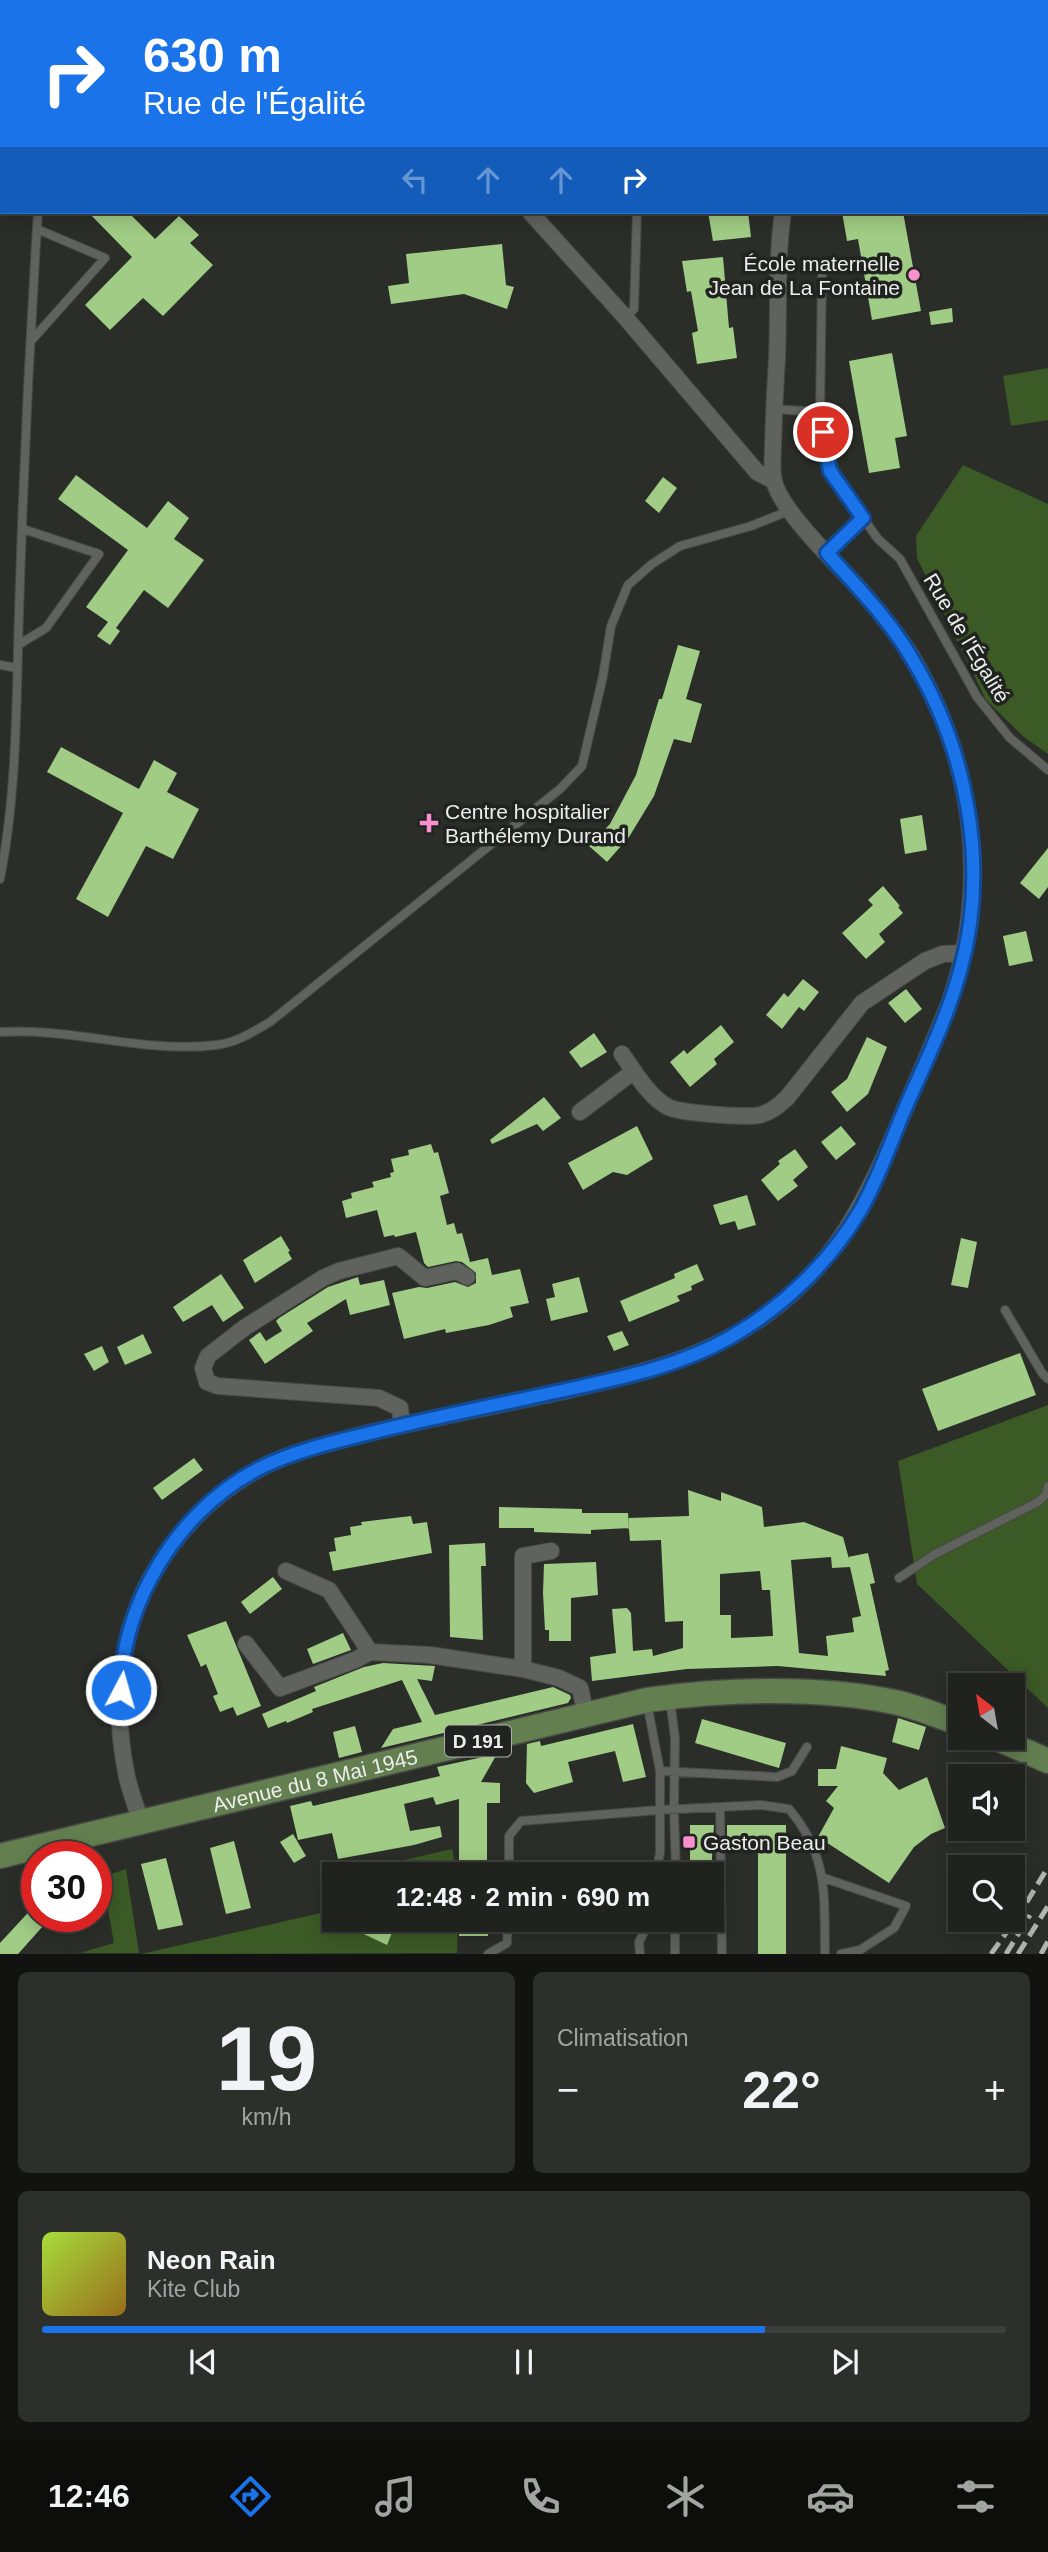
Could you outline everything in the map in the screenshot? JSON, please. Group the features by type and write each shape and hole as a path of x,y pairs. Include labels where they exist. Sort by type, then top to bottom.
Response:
{"main road":[{"name":"Avenue du 8 Mai 1945","path":"0,1856 658,1699 749,1691 874,1698 903,1704 948,1720"},
{"path":"1023,1750 1048,1761"}],"street":[{"path":"532,214 625,317 757,472 774,481"},
{"path":"141,1822 125,1771 120,1713 121,1666 132,1622 144,1591 162,1558 189,1522 221,1493 260,1468 305,1450 402,1425 646,1373 709,1348 767,1314 805,1281 835,1247 860,1210 938,1032 958,979 972,902 972,850 965,791 953,742 910,654 879,613 791,510 774,481 778,253 783,214"},
{"path":"622,1054 634,1071 669,1107 744,1116 761,1115 775,1109 787,1098 862,1003 925,961 943,954 964,953"},
{"path":"580,1112 634,1071"},
{"path":"402,1425 400,1408 379,1398 218,1386 207,1382 203,1368 208,1356 267,1313 339,1271 398,1256 425,1278 457,1271 467,1277"},
{"path":"523,1669 523,1556 551,1551"},
{"path":"286,1571 329,1590 370,1652"},
{"path":"246,1644 280,1688 370,1652 430,1655 523,1669 559,1678 580,1688 586,1715"}],"lane":[{"path":"0,879 6,849 13,763 38,214"},
{"path":"625,317 634,309 637,214"},
{"path":"32,341 105,258 37,229"},
{"name":"Rue de l'Égalité","path":"822,272 820,412 830,471 878,539 900,559 977,697 1010,738 1048,770"},
{"path":"774,409 820,412"},
{"path":"0,1032 19,1031 169,1047 218,1045 246,1036 270,1022 559,789 582,766 603,676 611,626 628,585 652,564 680,546 751,526 791,510"},
{"path":"827,553 863,518"},
{"path":"18,645 46,628 99,554 23,529"},
{"path":"0,665 17,668"},
{"path":"1004,1310 1048,1379"},
{"path":"899,1578 935,1554 1038,1502 1046,1494 1048,1486"},
{"path":"658,1699 675,1738 676,1862"},
{"path":"658,1699 659,1862"},
{"path":"660,1771 777,1777 792,1771 807,1747"},
{"path":"509,1862 509,1836 521,1821 761,1805 789,1809 804,1827 824,1878 825,1954"},
{"path":"720,1809 722,1954"},
{"path":"824,1878 905,1906 894,1928 860,1950 841,1954"},
{"path":"488,1954 507,1943 507,1932"},
{"path":"640,1954 639,1942 644,1932"},
{"path":"675,1932 675,1954"}],"green space":[{"path":"1048,368 1048,420 1011,426 1003,376"},
{"path":"963,465 1048,504 1048,754 1024,737 986,700 917,558 916,536"},
{"path":"1048,1405 1048,1708 1026,1687 1026,1673 1011,1673 917,1584 898,1461"},
{"path":"452,1849 455,1862 395,1862"},
{"path":"126,1869 139,1953 80,1953 114,1943 112,1874"},
{"path":"322,1913 322,1932 458,1932 457,1953 141,1954"}],"building":[{"path":"90,214 130,214 155,239 179,216 199,235 190,243 213,265 163,316 143,298 110,330 85,305 132,257"},
{"path":"708,214 748,214 751,237 713,241"},
{"path":"842,214 903,214 921,311 872,320 858,239 847,241"},
{"path":"502,244 506,285 514,287 507,309 464,294 391,304 388,286 409,283 406,254"},
{"path":"723,257 729,328 733,327 737,358 697,364 692,333 698,331 682,261"},
{"path":"952,308 953,322 931,325 929,312"},
{"path":"892,353 907,436 895,438 900,468 869,473 849,361"},
{"path":"76,475 147,528 168,501 189,518 174,539 204,560 168,608 144,590 116,628 120,631 110,645 97,636 108,622 86,607 128,550 58,499"},
{"path":"663,477 677,488 659,513 645,501"},
{"path":"678,645 700,651 686,699 702,704 691,743 674,739 654,796 629,837 607,862 589,846 610,824 636,775"},
{"path":"61,747 139,789 154,760 177,773 167,792 199,809 173,859 146,846 108,917 76,899 123,813 47,772"},
{"path":"922,815 927,850 905,854 900,819"},
{"path":"1048,848 1048,887 1039,899 1020,883"},
{"path":"883,886 903,913 879,934 885,942 866,959 842,933 873,905 868,900"},
{"path":"1026,931 1033,961 1009,966 1003,936"},
{"path":"803,979 819,992 804,1011 799,1007 782,1029 766,1015 784,993 788,997"},
{"path":"906,989 922,1009 905,1023 888,1003"},
{"path":"721,1025 734,1042 714,1059 717,1064 690,1087 670,1062 684,1050 687,1054"},
{"path":"594,1033 607,1052 581,1068 569,1052"},
{"path":"867,1037 887,1047 868,1094 847,1112 831,1092 847,1079"},
{"path":"544,1097 561,1118 543,1131 537,1124 492,1144 490,1140"},
{"path":"637,1126 653,1159 627,1175 613,1172 583,1190 568,1163"},
{"path":"841,1126 856,1144 836,1160 821,1142"},
{"path":"431,1144 434,1153 438,1152 449,1193 440,1196 447,1225 454,1223 457,1234 462,1233 470,1262 488,1258 492,1275 520,1269 529,1303 510,1307 513,1317 489,1325 446,1333 445,1329 404,1339 392,1293 455,1282 468,1287 476,1283 476,1273 462,1262 456,1261 428,1267 424,1263 416,1232 384,1237 377,1210 346,1218 342,1201 352,1198 351,1193 374,1187 372,1182 391,1177 390,1173 394,1172 391,1159 409,1155 408,1150"},
{"path":"795,1149 808,1167 793,1180 798,1186 778,1201 761,1180 780,1164 778,1161"},
{"path":"747,1195 756,1225 738,1230 735,1221 720,1225 713,1205"},
{"path":"281,1236 292,1259 255,1283 243,1260"},
{"path":"961,1238 977,1242 968,1288 951,1285"},
{"path":"697,1264 704,1280 691,1286 692,1290 677,1296 680,1301 629,1322 620,1301 675,1278 674,1274"},
{"path":"221,1274 244,1308 223,1322 212,1305 183,1322 173,1307"},
{"path":"358,1277 360,1285 384,1280 390,1305 350,1315 346,1299 307,1323 313,1331 265,1364 249,1340 260,1332 266,1341 282,1331 276,1321 279,1318 328,1287"},
{"path":"579,1277 588,1312 551,1321 546,1299 555,1297 552,1284"},
{"path":"622,1331 629,1345 614,1351 607,1336"},
{"path":"143,1334 152,1353 125,1365 117,1347"},
{"path":"102,1346 109,1362 94,1371 84,1354"},
{"path":"1020,1353 1036,1395 938,1431 922,1389"},
{"path":"194,1458 203,1470 162,1500 153,1488"},
{"path":"688,1490 721,1501 721,1492 762,1507 764,1527 804,1522 843,1537 848,1557 868,1553 875,1583 870,1584 889,1670 885,1671 886,1676 778,1666 687,1669 592,1681 590,1657 616,1653 612,1609 627,1608 631,1613 633,1651 652,1649 653,1656 683,1648 683,1621 665,1622 661,1540 630,1541 628,1518 689,1516","holes":["831,1557 832,1568 850,1567 861,1616 852,1618 854,1632 826,1636 828,1656 799,1653 791,1560","760,1571 762,1590 770,1590 773,1636 731,1638 731,1615 720,1615 720,1574"]},
{"path":"499,1507 582,1509 582,1513 628,1513 629,1528 591,1530 591,1534 534,1532 534,1528 499,1528"},
{"path":"411,1516 413,1524 427,1522 432,1553 333,1571 329,1552 336,1551 334,1538 351,1535 350,1527 362,1525 361,1522"},
{"path":"485,1543 486,1566 481,1566 483,1640 450,1637 449,1545"},
{"path":"596,1562 598,1595 571,1598 571,1641 549,1641 549,1630 545,1630 544,1564"},
{"path":"273,1577 282,1589 250,1614 241,1602"},
{"path":"226,1621 261,1706 237,1716 233,1707 220,1712 213,1696 218,1694 206,1664 201,1667 187,1635"},
{"path":"343,1633 351,1650 313,1664 307,1649"},
{"path":"383,1663 435,1666 432,1681 417,1679 435,1715 553,1687 571,1698 568,1703 381,1748 393,1729 422,1722 402,1680 312,1709 313,1712 268,1728 262,1714 316,1691 314,1687 364,1667"},
{"path":"898,1718 926,1727 919,1750 892,1742"},
{"path":"702,1719 786,1743 779,1768 695,1743"},
{"path":"633,1724 646,1777 623,1782 615,1751 568,1762 573,1782 534,1793 526,1783 527,1744 540,1741 541,1746"},
{"path":"355,1726 362,1752 339,1758 333,1732"},
{"path":"841,1746 887,1758 883,1773 899,1790 927,1777 945,1828 931,1834 914,1847 889,1883 818,1837 834,1808 826,1801 838,1786 818,1786 818,1769 836,1769"},
{"path":"497,1754 481,1782 500,1783 500,1803 487,1803 487,1862 459,1862 459,1799 436,1805 433,1797 404,1804 410,1831 440,1826 442,1837 414,1845 338,1859 332,1833 298,1840 290,1806 311,1801 313,1806 440,1776 437,1767"},
{"path":"690,1825 714,1825 712,1862 690,1862"},
{"path":"727,1825 786,1825 786,1954 758,1954 758,1852 727,1851"},
{"path":"293,1834 306,1856 294,1863 280,1842"},
{"path":"234,1841 251,1908 226,1914 210,1848"},
{"path":"166,1858 183,1925 158,1930 141,1864"},
{"path":"21,1920 21,1932 38,1932 18,1954 0,1954 0,1943"},
{"path":"359,1932 392,1932 387,1945"},
{"path":"459,1932 488,1932 488,1936 459,1936"}],"railway":[{"path":"991,1954 1048,1867"},
{"path":"1018,1954 1048,1906"},
{"path":"1006,1954 1030,1915"},
{"path":"1041,1954 1048,1941"}],"place":[{"name":"École maternelle Jean de La Fontaine","path":"914,275"},
{"name":"Centre hospitalier Barthélemy Durand","path":"429,823"},
{"name":"Gaston Beau","path":"689,1842"}],"route":[{"path":"121,1690 121,1666 132,1622 144,1591 162,1558 189,1522 221,1493 241,1480 260,1468 305,1450 402,1425 646,1373 689,1358 729,1338 767,1314 805,1281 835,1247 860,1210 938,1032 961,969 972,902 972,850 965,791 953,742 930,691 910,654 858,587 827,553 863,518 830,471 823,432"}]}
